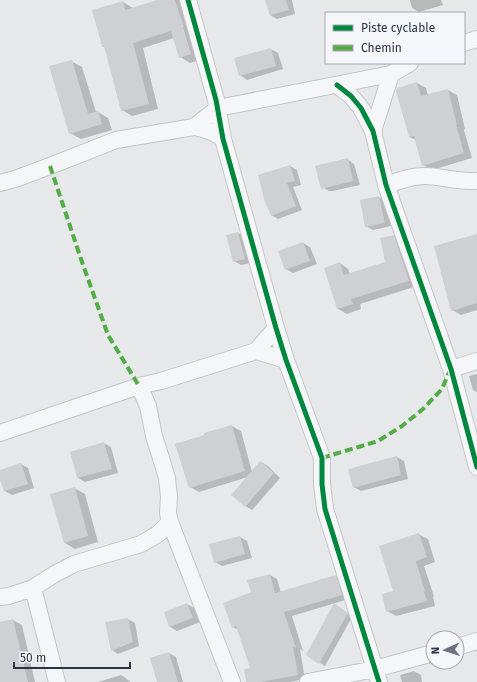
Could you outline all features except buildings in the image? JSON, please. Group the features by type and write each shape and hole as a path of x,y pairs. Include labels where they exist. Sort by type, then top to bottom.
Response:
{"street":[{"path":"188,0 218,108 223,139 276,328 286,360 322,458 322,484 325,509 377,675"},
{"path":"465,43 477,39"},
{"path":"194,127 218,108 391,74 408,64"},
{"path":"373,131 391,74"},
{"path":"337,85 351,96 361,108 373,131 386,185 451,369 477,467"},
{"path":"0,183 15,179 116,140 194,127 205,129 223,139"},
{"path":"386,185 412,177 425,176 466,182 477,181"},
{"path":"0,434 139,386 161,381 256,351 276,328"},
{"path":"256,351 286,360"},
{"path":"451,369 477,360"},
{"path":"148,406 161,381"},
{"path":"139,386 148,406 154,436 166,478 169,497 168,513 170,522 232,682"},
{"path":"0,597 9,596 33,588 74,564 141,544 158,534 170,522"},
{"path":"33,588 57,682"},
{"path":"465,644 477,641"},
{"path":"308,682 377,675 425,656"}],"marked path":[{"path":"50,166 108,335 139,386"},
{"path":"322,458 378,441 402,426 423,409 442,389 450,370"}],"cycle path":[{"path":"188,0 216,100 223,139 276,328 286,360 322,458 322,484 325,509 379,682"},
{"path":"337,85 351,96 361,108 373,131 386,185 451,369 477,467"}]}
